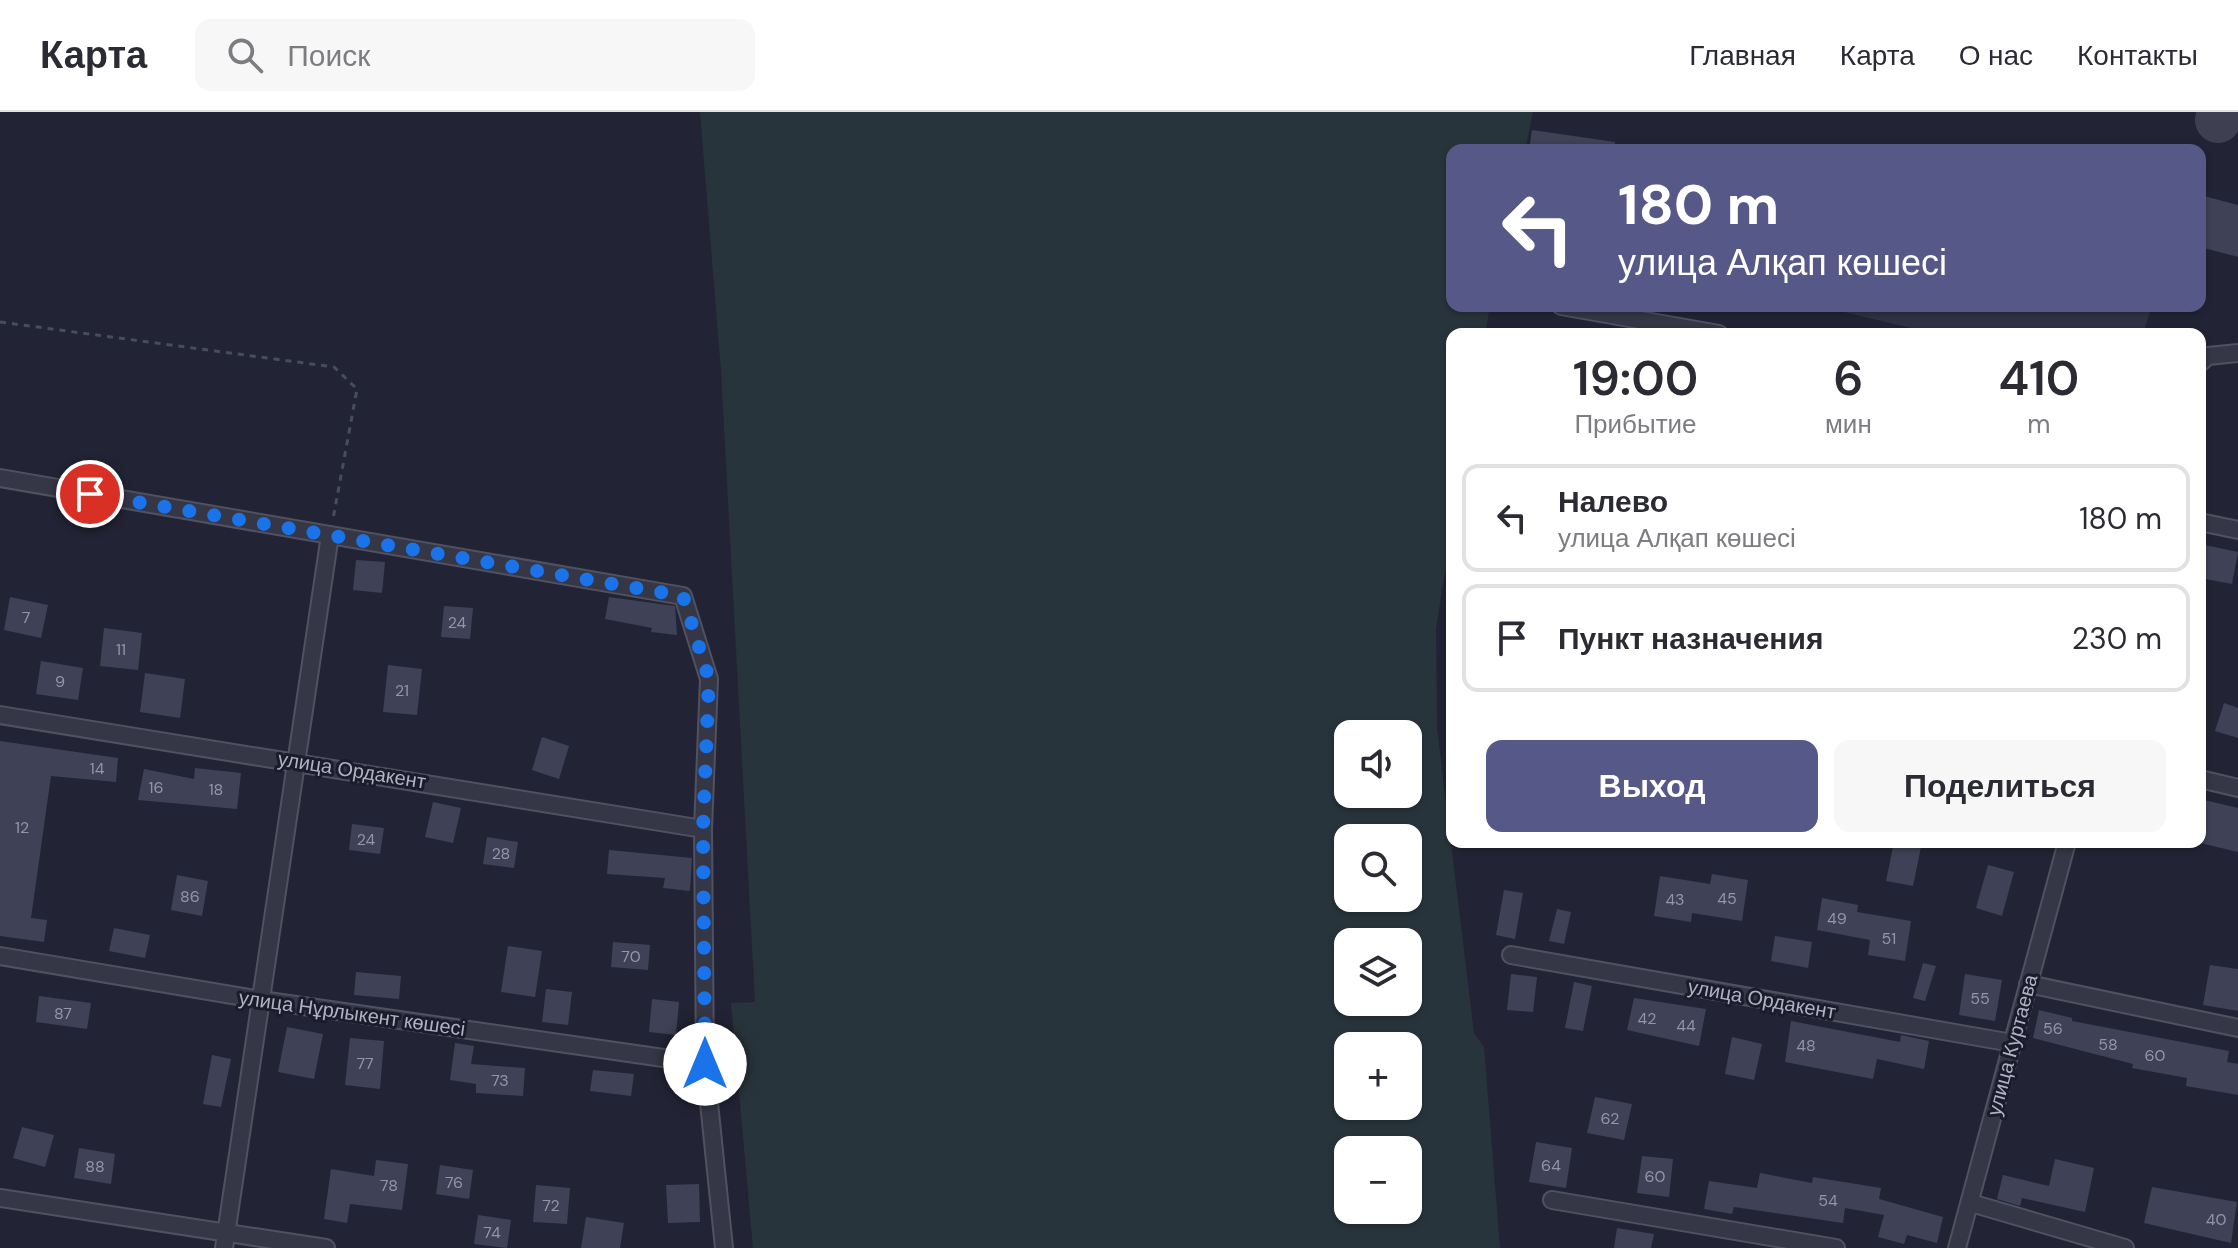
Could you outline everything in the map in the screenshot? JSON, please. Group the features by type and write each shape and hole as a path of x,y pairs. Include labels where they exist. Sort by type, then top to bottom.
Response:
{"street":[{"path":"1595,312 1685,328"},
{"path":"2206,358 2238,353"},
{"path":"0,478 683,596 709,679 703,829 705,1064 724,1248"},
{"path":"2206,523 2238,530"},
{"path":"225,1240 330,535"},
{"name":"улица Ордакент","path":"0,715 703,829"},
{"path":"2206,780 2238,788"},
{"name":"улица Куртаева","path":"1957,1248 2065,848"},
{"name":"улица Ордакент","path":"1511,955 2012,1043"},
{"name":"улица Нұрлыкент көшесі","path":"0,956 261,1000 705,1064"},
{"path":"2028,984 2238,1028"},
{"path":"0,1198 225,1240 326,1248"},
{"path":"1552,1200 1836,1248"},
{"path":"1971,1203 2125,1248"}],"path":[{"path":"0,322 334,367 357,389 330,535"}],"shaded area":[{"path":"700,112 1533,112 1526,144 1446,144 1446,312 1489,312 1486,328 1446,328 1446,567 1436,628 1437,728 1446,802 1446,848 1452,848 1474,1033 1484,1047 1500,1248 753,1248 731,1003 755,1002 721,371"},
{"path":"1844,312 2150,312 2145,328 1911,328"}],"building":[{"path":"1532,130 1615,142 1615,144 1530,144"},
{"path":"2206,197 2238,205 2238,257 2206,249"},
{"path":"2206,545 2238,552 2232,584 2206,579"},
{"path":"356,560 385,562 382,593 353,590"},
{"path":"10,597 48,605 41,638 4,630"},
{"path":"609,597 675,606 677,635 651,632 652,628 605,619"},
{"path":"444,606 473,608 470,639 441,637"},
{"path":"104,628 142,633 138,670 100,666"},
{"path":"41,661 83,668 78,700 36,694"},
{"path":"388,665 422,669 417,715 383,712"},
{"path":"145,673 185,679 180,718 140,712"},
{"path":"2224,703 2238,708 2238,738 2215,731"},
{"path":"542,737 569,746 559,779 532,770"},
{"path":"0,741 118,758 116,782 51,776 31,918 47,920 44,942 0,936"},
{"path":"195,768 241,773 237,809 138,800 144,769 194,779"},
{"path":"2206,800 2238,808 2238,852 2206,844"},
{"path":"433,802 461,808 453,843 425,837"},
{"path":"352,824 384,828 380,854 349,850"},
{"path":"487,837 518,842 514,868 483,864"},
{"path":"1893,848 1921,848 1913,886 1886,881"},
{"path":"609,850 692,858 690,891 663,888 665,878 607,874"},
{"path":"1988,865 2014,872 2002,916 1976,908"},
{"path":"1712,874 1748,880 1742,921 1692,913 1691,922 1654,916 1660,876 1710,884"},
{"path":"177,875 208,881 202,916 171,910"},
{"path":"1504,890 1523,893 1515,939 1496,935"},
{"path":"1822,898 1858,905 1857,912 1911,921 1905,961 1868,955 1870,940 1817,930"},
{"path":"1557,909 1571,912 1564,944 1549,941"},
{"path":"114,928 150,935 145,958 109,951"},
{"path":"1775,936 1812,942 1808,968 1771,961"},
{"path":"613,942 650,945 648,970 611,967"},
{"path":"508,946 542,951 535,997 501,992"},
{"path":"1923,963 1936,966 1925,1001 1913,998"},
{"path":"2210,965 2238,969 2238,1011 2203,1005"},
{"path":"356,972 401,976 399,999 354,995"},
{"path":"1511,974 1537,977 1533,1012 1507,1010"},
{"path":"1965,974 2002,980 1995,1021 1959,1015"},
{"path":"1574,982 1592,986 1583,1031 1565,1028"},
{"path":"546,989 572,992 568,1025 542,1022"},
{"path":"39,996 91,1003 87,1029 36,1022"},
{"path":"1634,998 1706,1009 1699,1046 1627,1030"},
{"path":"652,999 679,1002 676,1035 649,1032"},
{"path":"2039,1010 2072,1018 2072,1021 2229,1051 2227,1062 2238,1064 2238,1095 2186,1086 2187,1078 2132,1068 2133,1064 2033,1038"},
{"path":"1791,1021 1900,1042 1901,1035 1929,1041 1924,1069 1877,1059 1873,1079 1785,1062"},
{"path":"287,1027 323,1034 314,1079 278,1072"},
{"path":"1732,1037 1762,1044 1754,1080 1725,1074"},
{"path":"350,1038 384,1041 380,1089 345,1085"},
{"path":"455,1043 474,1046 471,1064 525,1068 523,1096 476,1093 476,1084 450,1080"},
{"path":"212,1055 231,1059 221,1107 203,1104"},
{"path":"593,1070 634,1074 631,1096 590,1091"},
{"path":"1595,1097 1632,1104 1624,1140 1587,1133"},
{"path":"22,1127 54,1135 45,1167 13,1158"},
{"path":"1536,1142 1572,1148 1566,1188 1529,1182"},
{"path":"79,1148 115,1154 111,1184 74,1178"},
{"path":"1642,1156 1673,1159 1669,1197 1637,1193"},
{"path":"2055,1159 2094,1168 2085,1212 2022,1198 2020,1206 1997,1199 2003,1175 2049,1186"},
{"path":"376,1160 408,1164 402,1210 350,1204 347,1223 324,1219 331,1169 374,1176"},
{"path":"440,1165 473,1170 469,1199 436,1194"},
{"path":"1760,1173 1812,1183 1813,1177 1881,1188 1879,1199 1943,1217 1937,1243 1907,1235 1904,1244 1878,1237 1884,1215 1845,1208 1843,1223 1734,1207 1732,1214 1704,1209 1709,1181 1757,1188"},
{"path":"699,1184 700,1222 668,1223 666,1185"},
{"path":"536,1185 570,1188 567,1224 533,1222"},
{"path":"2152,1187 2237,1202 2231,1243 2144,1223"},
{"path":"478,1215 511,1220 507,1248 474,1244"},
{"path":"586,1217 624,1223 620,1248 581,1248"},
{"path":"1617,1228 1654,1234 1651,1248 1614,1248"}],"taxiway":[{"path":"2218,120 2220,112"}],"route":[{"path":"90,494 683,596 709,679 703,829 705,1064"}]}
